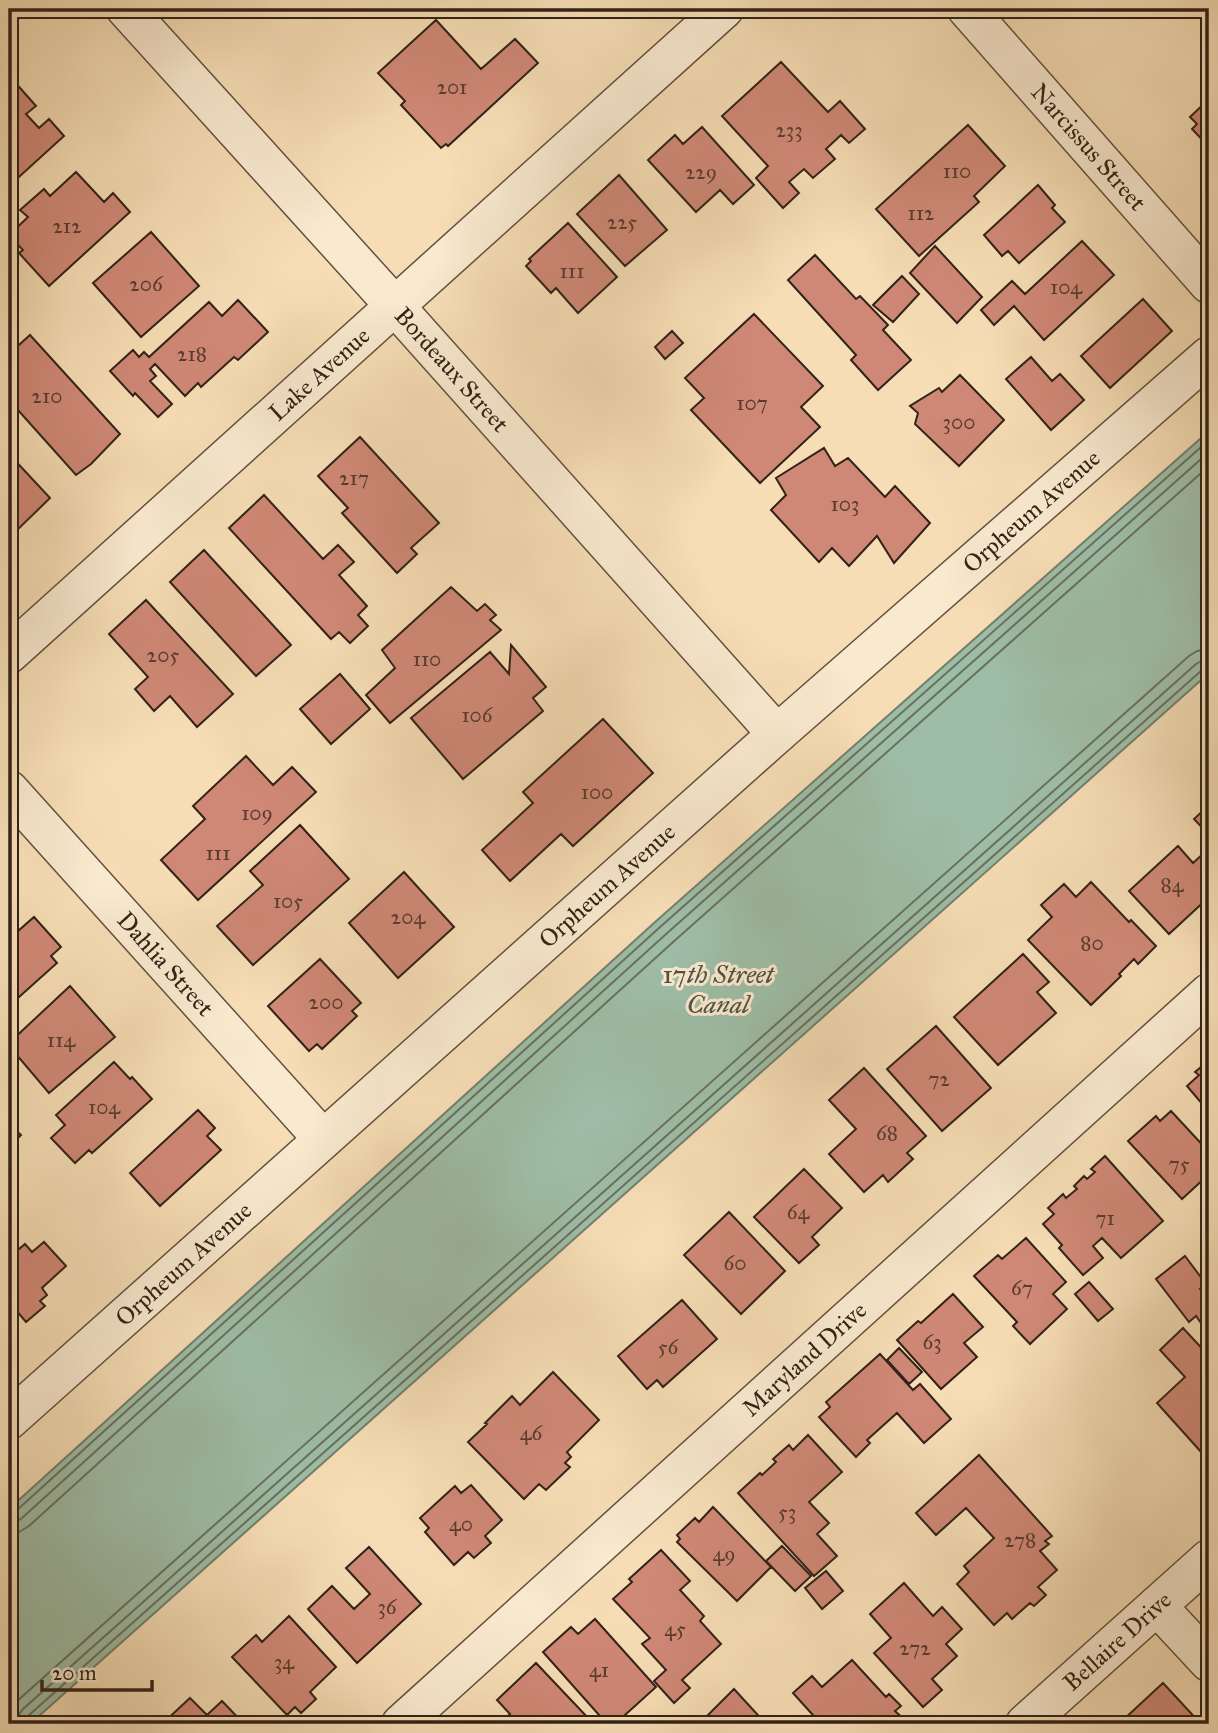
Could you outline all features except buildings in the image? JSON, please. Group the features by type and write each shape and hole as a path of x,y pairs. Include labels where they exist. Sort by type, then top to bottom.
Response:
{"street":[{"name":"Bordeaux Street","path":"126,9 777,734"},
{"name":"Lake Avenue","path":"9,654 724,9"},
{"name":"Narcissus Street","path":"967,9 1209,284"},
{"name":"Orpheum Avenue","path":"9,1420 777,734 1209,356"},
{"name":"Dahlia Street","path":"9,790 323,1139"},
{"name":"Maryland Drive","path":"401,1724 1209,993"},
{"name":"Bellaire Drive","path":"1025,1724 1209,1559"},
{"path":"1157,1606 1209,1662"}],"water":[{"name":"17th Street Canal","path":"1209,431 1209,673 30,1724 9,1724 9,1509 654,923"}]}
